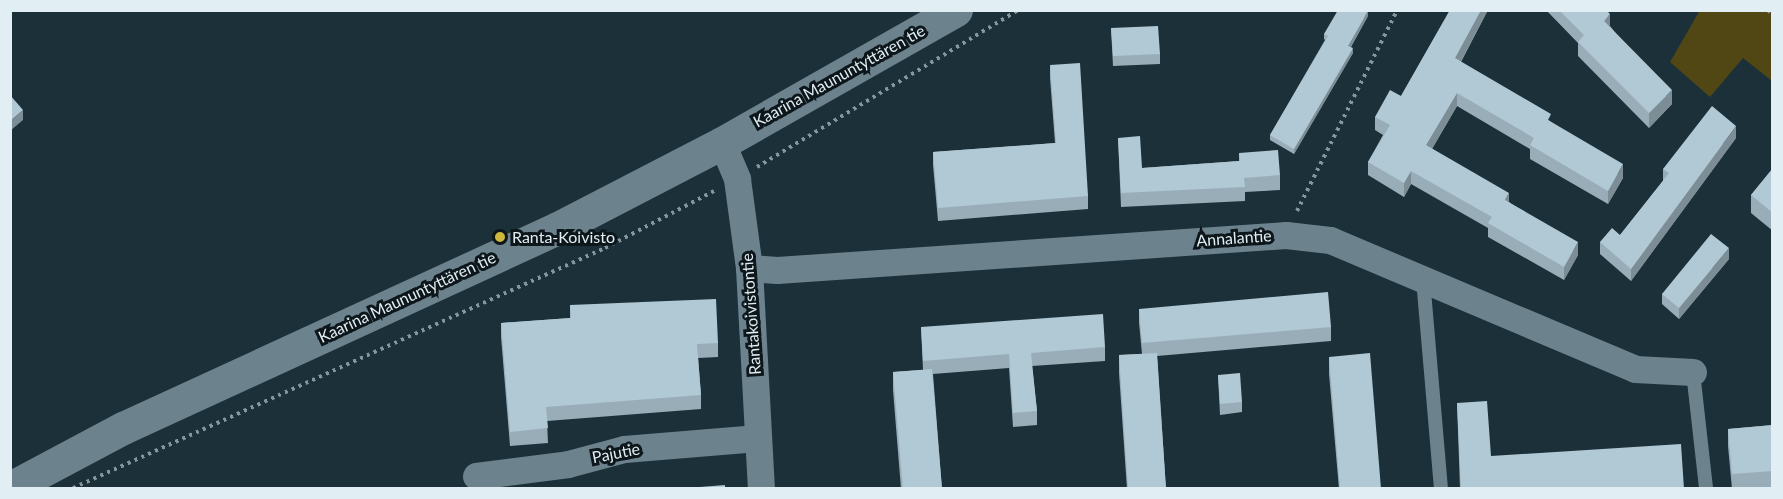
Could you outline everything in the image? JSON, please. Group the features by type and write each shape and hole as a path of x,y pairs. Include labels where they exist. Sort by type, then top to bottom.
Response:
{"main road":[{"name":"Kaarina Maununtyttären tie","path":"10,488 123,428 558,228 722,143 956,10"}],"street":[{"name":"Rantakoivistontie","path":"722,143 737,179 750,268 761,489"},
{"name":"Annalantie","path":"750,268 777,270 1286,235 1330,240 1635,369 1694,372"},
{"name":"Pajutie","path":"476,476 568,464 624,449 758,438"}],"lane":[{"path":"1423,279 1441,489"},
{"path":"1694,372 1706,489"}],"path":[{"path":"1286,235 1397,10"},
{"path":"1768,10 1773,14"}],"shaded area":[{"path":"1700,10 1772,11 1772,81 1743,58 1710,97 1670,62"}],"building":[{"path":"1338,10 1368,11 1348,46 1353,48 1294,149 1270,135 1328,36 1324,34"},
{"path":"1450,10 1481,10 1455,58 1551,114 1548,120 1623,164 1608,191 1530,145 1534,138 1457,93 1426,145 1509,193 1505,200 1578,242 1564,267 1488,223 1492,217 1411,171 1404,183 1368,162 1390,125 1375,117 1390,90 1401,96"},
{"path":"1559,10 1606,10 1610,14 1604,21 1672,90 1649,113 1578,42 1584,35"},
{"path":"1158,26 1160,54 1113,56 1111,28"},
{"path":"1080,63 1088,196 938,208 933,152 1056,143 1050,65"},
{"path":"10,95 23,110 10,121"},
{"path":"1712,106 1736,126 1631,269 1600,242 1612,228 1620,235 1669,173 1663,169"},
{"path":"1140,136 1142,168 1240,161 1239,153 1278,150 1280,175 1244,178 1245,187 1121,193 1118,138"},
{"path":"1773,168 1773,213 1751,195"},
{"path":"1711,234 1729,248 1679,308 1662,294"},
{"path":"1328,292 1331,327 1142,343 1139,309"},
{"path":"716,299 718,343 697,344 701,395 546,407 548,428 510,432 501,323 571,318 570,305"},
{"path":"1103,314 1105,347 1031,353 1037,411 1013,413 1009,354 923,361 921,327"},
{"path":"1157,353 1166,489 1128,489 1119,355"},
{"path":"1370,353 1381,489 1340,489 1329,357"},
{"path":"932,369 942,489 903,489 893,372"},
{"path":"1240,373 1242,402 1220,404 1218,375"},
{"path":"1487,401 1491,456 1681,444 1684,489 1461,489 1457,403"},
{"path":"1773,425 1773,471 1732,474 1728,429"},
{"path":"725,485 725,489 675,489"}],"place":[{"name":"Ranta-Koivisto","path":"500,237"}]}
